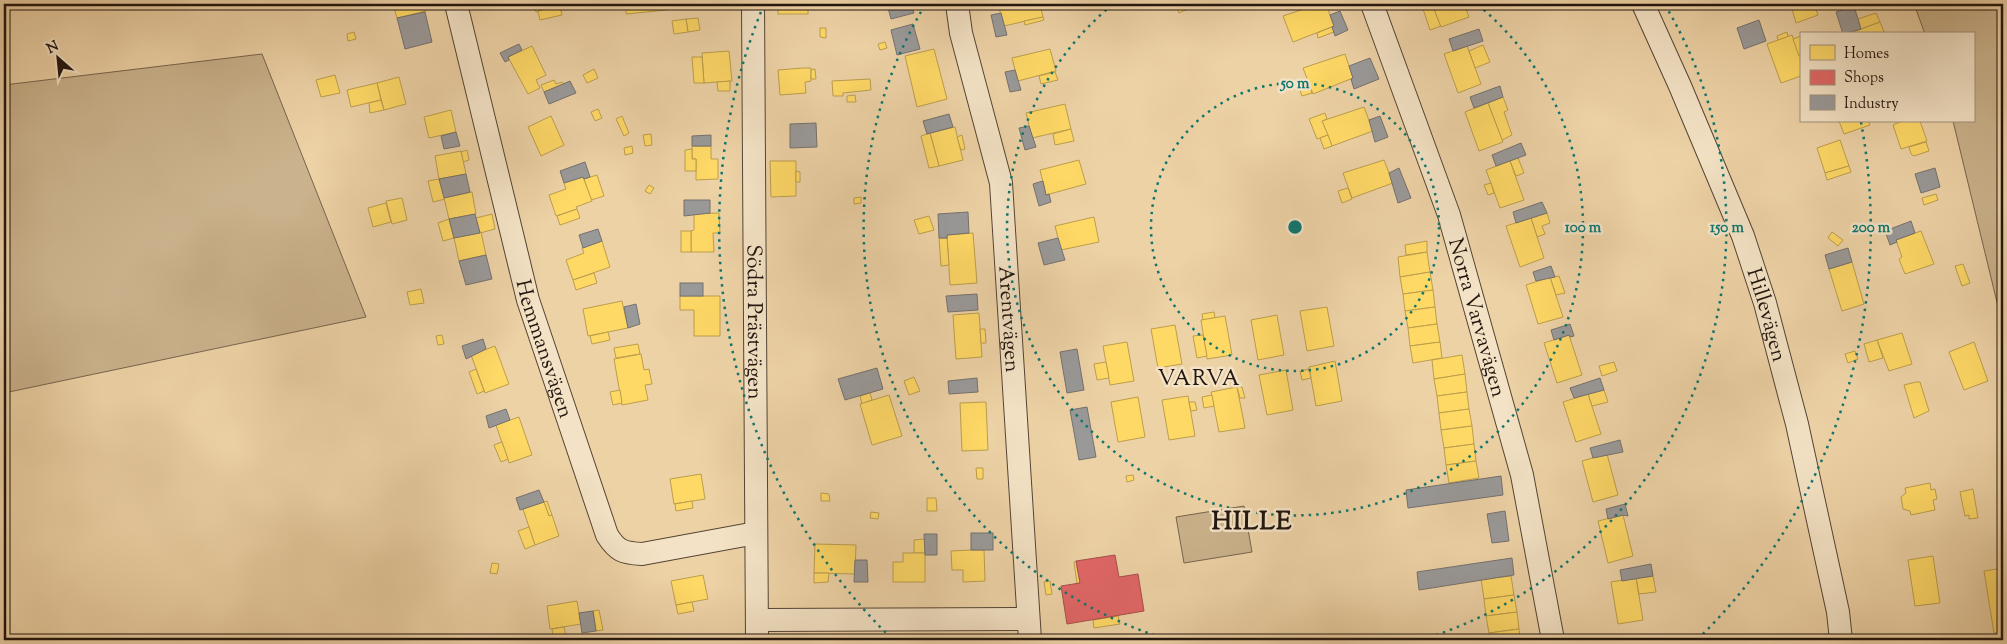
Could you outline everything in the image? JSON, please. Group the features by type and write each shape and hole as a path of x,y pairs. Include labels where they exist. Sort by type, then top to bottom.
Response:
{"street":[{"name":"Hemmansvägen","path":"456,4 528,300 607,535 613,546 628,553 642,554 756,533"},
{"name":"Södra Prästvägen","path":"753,4 757,630"},
{"name":"Arentvägen","path":"957,4 961,33 1001,183 1029,630"},
{"name":"Norra Varvavägen","path":"1372,4 1449,215 1522,475 1553,640"},
{"name":"Hillevägen","path":"1643,4 1680,86 1743,236 1765,302 1797,424 1838,612 1841,640"},
{"path":"757,630 1029,630"}],"shaded area":[{"path":"1914,4 2003,4 2003,327 1953,122 1974,122 1974,32 1924,32"},
{"path":"262,54 366,317 4,393 4,85"},
{"path":"1244,506 1252,552 1184,563 1176,517"}],"building: Homes":[{"path":"393,4 424,4 426,11 397,18"},
{"path":"534,4 559,4 560,6 536,12"},
{"path":"626,4 667,4 667,10 626,14"},
{"path":"778,4 808,4 808,14 778,14"},
{"path":"998,4 1040,4 1043,17 1004,26"},
{"path":"1176,4 1187,4 1188,9 1179,13"},
{"path":"1319,4 1326,4 1334,26 1293,42 1283,16"},
{"path":"1432,4 1441,26 1430,30 1422,6"},
{"path":"1432,4 1464,4 1469,17 1441,27"},
{"path":"1814,4 1818,15 1796,23 1792,9"},
{"path":"560,6 562,15 540,20 538,11"},
{"path":"1876,13 1880,22 1861,29 1858,19"},
{"path":"1043,17 1044,20 1025,25 1024,21"},
{"path":"698,18 700,30 688,32 686,19"},
{"path":"686,19 688,32 674,34 672,21"},
{"path":"1880,22 1884,32 1854,32"},
{"path":"1332,27 1334,32 1318,38 1317,33"},
{"path":"820,28 826,28 826,38 820,37"},
{"path":"354,32 356,39 348,41 347,34"},
{"path":"1787,32 1788,37 1778,40 1777,36"},
{"path":"1792,35 1800,56 1800,76 1781,83 1767,44"},
{"path":"1800,36 1799,56 1793,39"},
{"path":"885,42 887,48 880,50 878,44"},
{"path":"1483,45 1490,62 1475,68 1469,51"},
{"path":"532,46 546,75 536,80 540,88 528,94 508,57"},
{"path":"1467,46 1481,84 1458,93 1444,54"},
{"path":"934,49 947,99 917,107 905,56"},
{"path":"1050,49 1056,71 1018,81 1012,58"},
{"path":"729,51 732,81 704,83 702,53"},
{"path":"1345,54 1353,78 1313,94 1303,68"},
{"path":"692,57 702,57 704,83 694,83"},
{"path":"811,68 811,81 805,82 806,93 780,95 778,70"},
{"path":"594,69 598,78 587,83 583,75"},
{"path":"815,69 816,79 811,79 811,70"},
{"path":"1055,72 1058,80 1041,84 1039,76"},
{"path":"335,75 340,93 321,97 316,80"},
{"path":"399,77 406,104 384,110 377,83"},
{"path":"870,79 871,90 843,93 843,96 833,96 832,81"},
{"path":"554,80 556,84 562,82 564,84 544,92 541,85"},
{"path":"730,81 730,91 718,91 717,82"},
{"path":"1308,81 1312,93 1302,96 1298,85"},
{"path":"377,83 381,100 351,107 347,90"},
{"path":"855,95 856,102 847,102 847,96"},
{"path":"1503,97 1508,110 1504,112 1512,135 1502,140 1488,103"},
{"path":"381,100 384,110 370,113 369,103"},
{"path":"1488,103 1503,142 1479,151 1465,112"},
{"path":"1065,104 1071,129 1032,138 1026,113"},
{"path":"1364,107 1373,131 1332,146 1322,121"},
{"path":"598,109 602,118 595,121 591,112"},
{"path":"451,110 456,132 429,138 424,117"},
{"path":"1325,113 1327,119 1322,121 1328,135 1317,139 1309,119"},
{"path":"551,116 564,145 541,156 528,127"},
{"path":"622,116 629,133 624,136 616,119"},
{"path":"1839,122 1868,122 1870,125 1844,134"},
{"path":"1900,122 1920,122 1927,141 1901,149 1893,125"},
{"path":"955,127 963,160 939,166 930,133"},
{"path":"1071,129 1074,141 1055,145 1053,134"},
{"path":"930,133 939,166 929,168 921,136"},
{"path":"651,134 652,145 645,146 643,135"},
{"path":"962,135 965,149 961,150 957,137"},
{"path":"1328,135 1332,146 1324,149 1320,138"},
{"path":"1840,140 1849,166 1825,173 1817,148"},
{"path":"1926,142 1929,151 1914,156 1911,154 1909,147"},
{"path":"632,146 633,153 625,155 624,148"},
{"path":"692,146 711,146 711,159 718,159 718,179 696,180 696,159 692,159"},
{"path":"692,149 692,159 696,159 696,171 685,171 685,150"},
{"path":"467,150 469,160 463,162 461,152"},
{"path":"461,151 466,174 439,179 435,156"},
{"path":"1518,158 1524,173 1516,176 1510,161"},
{"path":"1079,160 1086,184 1046,195 1040,170"},
{"path":"1384,160 1393,183 1352,198 1343,173"},
{"path":"770,161 796,161 796,196 771,197"},
{"path":"1510,161 1524,200 1500,208 1486,170"},
{"path":"1849,166 1851,172 1827,180 1825,173"},
{"path":"796,171 800,172 800,182 796,182"},
{"path":"597,175 604,196 591,200 584,179"},
{"path":"583,177 592,201 576,207 577,209 556,216 549,195 566,189 564,183"},
{"path":"439,179 445,199 433,202 428,181"},
{"path":"1491,183 1494,193 1488,195 1484,185"},
{"path":"649,185 654,188 650,194 645,191"},
{"path":"1348,188 1352,199 1342,203 1338,191"},
{"path":"472,192 476,214 449,219 444,198"},
{"path":"1936,194 1938,200 1924,205 1922,198"},
{"path":"861,197 861,203 854,204 854,198"},
{"path":"402,198 407,220 392,224 386,201"},
{"path":"386,203 391,222 373,227 368,208"},
{"path":"577,209 580,218 560,225 557,216"},
{"path":"719,213 720,233 713,233 714,252 691,252 691,231 694,230 694,214"},
{"path":"1547,213 1550,223 1542,226 1545,234 1537,237 1531,218"},
{"path":"492,214 495,229 480,233 476,218"},
{"path":"929,216 934,230 919,234 914,220"},
{"path":"1094,217 1099,242 1061,250 1055,226"},
{"path":"1531,218 1544,258 1520,267 1506,226"},
{"path":"449,219 454,238 443,241 438,223"},
{"path":"681,231 691,231 691,252 681,252"},
{"path":"1921,231 1934,264 1905,274 1899,259 1902,257 1896,240"},
{"path":"481,232 486,255 459,261 454,238"},
{"path":"1832,232 1843,240 1838,246 1828,238"},
{"path":"973,233 977,283 950,285 947,235"},
{"path":"939,238 947,238 949,265 941,266"},
{"path":"602,241 610,267 573,280 566,260 584,253 582,248"},
{"path":"1427,241 1427,252 1406,255 1405,245"},
{"path":"1427,252 1430,272 1400,277 1398,257"},
{"path":"1852,262 1864,304 1842,311 1829,269"},
{"path":"1963,264 1970,283 1962,286 1955,266"},
{"path":"1430,272 1433,290 1403,294 1400,277"},
{"path":"594,273 597,283 576,290 573,280"},
{"path":"1559,276 1565,293 1556,295 1550,278"},
{"path":"1550,277 1563,317 1538,324 1526,285"},
{"path":"421,289 424,303 410,305 407,292"},
{"path":"1433,290 1435,307 1405,311 1403,294"},
{"path":"680,296 720,296 720,336 694,336 694,310 680,310"},
{"path":"622,301 628,328 588,336 583,309"},
{"path":"1327,307 1334,346 1307,351 1300,311"},
{"path":"1435,307 1437,324 1408,328 1405,311"},
{"path":"1214,312 1215,318 1203,320 1202,314"},
{"path":"979,313 982,357 956,359 953,315"},
{"path":"1277,315 1284,355 1258,360 1251,320"},
{"path":"1225,316 1232,355 1207,359 1201,320"},
{"path":"1437,324 1440,342 1410,346 1408,328"},
{"path":"1175,325 1182,364 1158,368 1151,329"},
{"path":"980,329 985,329 986,343 981,343"},
{"path":"608,332 610,340 592,344 590,336"},
{"path":"1902,333 1912,364 1889,371 1877,340"},
{"path":"442,335 444,344 438,345 436,336"},
{"path":"1203,335 1207,356 1197,358 1193,336"},
{"path":"1569,335 1582,375 1557,383 1544,343"},
{"path":"1877,340 1883,358 1869,362 1864,344"},
{"path":"1127,342 1134,381 1110,385 1103,346"},
{"path":"1440,342 1442,358 1413,363 1410,346"},
{"path":"1974,342 1988,381 1964,390 1949,352"},
{"path":"638,344 640,354 616,358 614,348"},
{"path":"495,346 509,384 485,393 471,355"},
{"path":"1855,351 1858,359 1848,363 1845,354"},
{"path":"641,354 644,370 649,369 652,384 645,385 648,400 622,405 614,359"},
{"path":"1462,355 1465,374 1434,379 1432,360"},
{"path":"1335,361 1342,401 1316,406 1309,367"},
{"path":"1106,362 1109,378 1097,380 1094,364"},
{"path":"1614,362 1617,371 1602,376 1599,366"},
{"path":"476,369 484,391 477,394 469,372"},
{"path":"1309,369 1311,378 1302,380 1300,371"},
{"path":"1286,370 1293,410 1267,415 1259,375"},
{"path":"1465,374 1467,392 1437,396 1434,379"},
{"path":"914,377 920,391 909,395 904,381"},
{"path":"1920,382 1929,411 1914,418 1904,385"},
{"path":"1237,387 1245,428 1219,432 1211,392"},
{"path":"1237,387 1242,387 1245,398 1240,398"},
{"path":"620,390 622,403 613,405 610,392"},
{"path":"1604,390 1608,402 1592,406 1588,394"},
{"path":"1467,392 1469,409 1439,413 1437,396"},
{"path":"870,393 872,400 862,404 860,396"},
{"path":"1588,394 1601,434 1576,442 1563,402"},
{"path":"889,395 902,436 872,445 860,404"},
{"path":"1212,395 1214,406 1204,408 1202,397"},
{"path":"1188,396 1195,436 1169,440 1162,400"},
{"path":"1138,397 1145,437 1118,442 1111,402"},
{"path":"986,402 988,450 962,451 960,403"},
{"path":"1189,402 1195,402 1197,410 1191,411"},
{"path":"1469,409 1472,426 1441,430 1439,413"},
{"path":"519,417 532,455 509,463 496,425"},
{"path":"1472,426 1474,444 1444,448 1441,430"},
{"path":"502,442 508,459 501,462 494,445"},
{"path":"1474,444 1476,461 1446,465 1444,448"},
{"path":"1607,454 1618,495 1593,502 1582,461"},
{"path":"1476,461 1479,478 1449,483 1446,465"},
{"path":"976,468 983,468 983,479 977,479"},
{"path":"701,474 705,499 674,504 670,479"},
{"path":"1133,475 1134,480 1127,482 1126,476"},
{"path":"1930,483 1931,490 1935,489 1937,499 1933,500 1935,510 1911,515 1910,511 1903,509 1901,497 1906,493 1905,488"},
{"path":"1973,489 1978,518 1969,519 1969,515 1965,516 1960,492"},
{"path":"821,493 829,494 830,501 821,501"},
{"path":"927,498 936,498 937,511 927,511"},
{"path":"547,501 552,515 549,516 544,502"},
{"path":"692,501 693,508 676,511 675,504"},
{"path":"544,502 549,516 552,515 559,536 535,545 523,509"},
{"path":"871,512 879,513 878,519 870,518"},
{"path":"1623,515 1633,556 1608,563 1598,521"},
{"path":"529,527 535,545 525,549 518,531"},
{"path":"925,539 925,553 914,553 914,540"},
{"path":"815,544 856,545 855,574 814,573"},
{"path":"984,550 985,581 963,582 963,570 952,570 951,551"},
{"path":"903,553 925,553 925,582 893,582 893,562 903,562"},
{"path":"1933,556 1940,603 1915,606 1908,560"},
{"path":"1076,561 1080,583 1077,583 1074,562"},
{"path":"492,563 499,564 497,574 490,573"},
{"path":"2003,568 2003,632 1994,633 1984,571"},
{"path":"814,573 829,573 828,582 814,583"},
{"path":"703,575 708,599 676,605 671,581"},
{"path":"1511,576 1514,595 1484,599 1481,579"},
{"path":"1653,576 1656,592 1639,594 1636,578"},
{"path":"1636,578 1643,620 1618,624 1611,582"},
{"path":"1050,581 1052,594 1046,595 1044,582"},
{"path":"1514,595 1517,612 1486,616 1484,599"},
{"path":"577,601 581,624 550,629 547,606"},
{"path":"692,602 694,611 678,614 676,605"},
{"path":"599,610 603,630 596,631 593,611"},
{"path":"1517,612 1519,629 1489,633 1486,616"},
{"path":"1118,616 1120,624 1094,628 1093,620"},
{"path":"564,627 566,636 553,638 552,629"},
{"path":"1519,629 1520,640 1490,640 1489,633"},
{"path":"1989,636 1990,640 1963,640"}],"building: Shops":[{"path":"1115,555 1119,577 1138,574 1144,611 1067,624 1061,586 1080,583 1076,561"}],"building: Industry":[{"path":"887,4 911,4 914,13 891,19"},
{"path":"1854,6 1861,29 1842,32 1836,12"},
{"path":"1340,11 1348,30 1335,36 1330,15"},
{"path":"425,12 432,42 405,49 397,18"},
{"path":"1001,13 1007,35 996,37 991,15"},
{"path":"1759,20 1766,41 1744,49 1737,28"},
{"path":"913,24 920,49 897,55 891,30"},
{"path":"1479,29 1483,41 1453,51 1449,39"},
{"path":"519,44 522,50 508,57 509,60 505,62 500,53"},
{"path":"1370,58 1379,79 1354,89 1349,66"},
{"path":"1015,70 1021,90 1010,92 1005,72"},
{"path":"570,81 576,93 549,104 544,92"},
{"path":"1500,86 1503,97 1474,108 1470,97"},
{"path":"949,114 953,127 927,134 923,121"},
{"path":"1380,116 1388,137 1375,142 1369,120"},
{"path":"816,123 817,147 790,148 790,124"},
{"path":"1029,126 1036,147 1025,150 1019,128"},
{"path":"456,132 460,146 444,149 441,136"},
{"path":"711,135 711,146 692,146 692,136"},
{"path":"1521,143 1526,155 1496,166 1492,155"},
{"path":"585,162 590,177 584,179 583,177 564,183 560,171"},
{"path":"1399,168 1411,198 1398,203 1389,173"},
{"path":"1935,168 1940,187 1921,193 1915,174"},
{"path":"466,174 470,192 444,198 439,179"},
{"path":"1043,181 1046,195 1049,194 1051,202 1039,206 1033,184"},
{"path":"684,200 710,200 710,213 684,216"},
{"path":"1542,202 1547,213 1516,223 1513,212"},
{"path":"968,212 969,233 947,235 947,238 939,238 938,214"},
{"path":"475,214 480,233 454,238 449,219"},
{"path":"1911,221 1915,233 1896,240 1897,242 1890,245 1885,231"},
{"path":"598,229 602,241 583,248 579,235"},
{"path":"1058,238 1065,260 1044,265 1038,243"},
{"path":"1848,248 1852,262 1829,269 1825,255"},
{"path":"486,255 492,279 466,285 459,261"},
{"path":"1551,266 1555,277 1536,281 1533,272"},
{"path":"680,283 703,283 703,296 680,296"},
{"path":"977,294 978,310 948,312 946,296"},
{"path":"636,304 640,324 628,328 624,307"},
{"path":"1570,324 1574,336 1570,337 1569,335 1554,340 1551,330"},
{"path":"483,339 486,349 466,359 462,346"},
{"path":"1077,349 1084,390 1067,393 1060,352"},
{"path":"877,368 883,389 845,400 838,379"},
{"path":"977,378 978,392 949,394 948,381"},
{"path":"1600,378 1604,390 1574,398 1570,388"},
{"path":"1087,407 1096,457 1079,460 1070,410"},
{"path":"506,409 510,420 489,428 486,416"},
{"path":"1620,440 1623,452 1593,458 1590,448"},
{"path":"1501,476 1503,495 1408,508 1406,490"},
{"path":"539,490 544,502 520,510 516,498"},
{"path":"1625,504 1628,516 1623,515 1608,519 1606,509"},
{"path":"1505,511 1509,541 1492,543 1487,514"},
{"path":"971,533 993,533 993,550 971,550"},
{"path":"924,534 937,534 937,555 925,555"},
{"path":"1512,558 1514,575 1419,590 1417,572"},
{"path":"855,560 867,560 868,582 854,582"},
{"path":"1651,564 1653,576 1622,581 1620,570"},
{"path":"593,611 596,631 582,633 579,613"}],"district":[{"name":"VARVA","path":"1199,377"},
{"name":"HILLE","path":"1252,520"}]}
